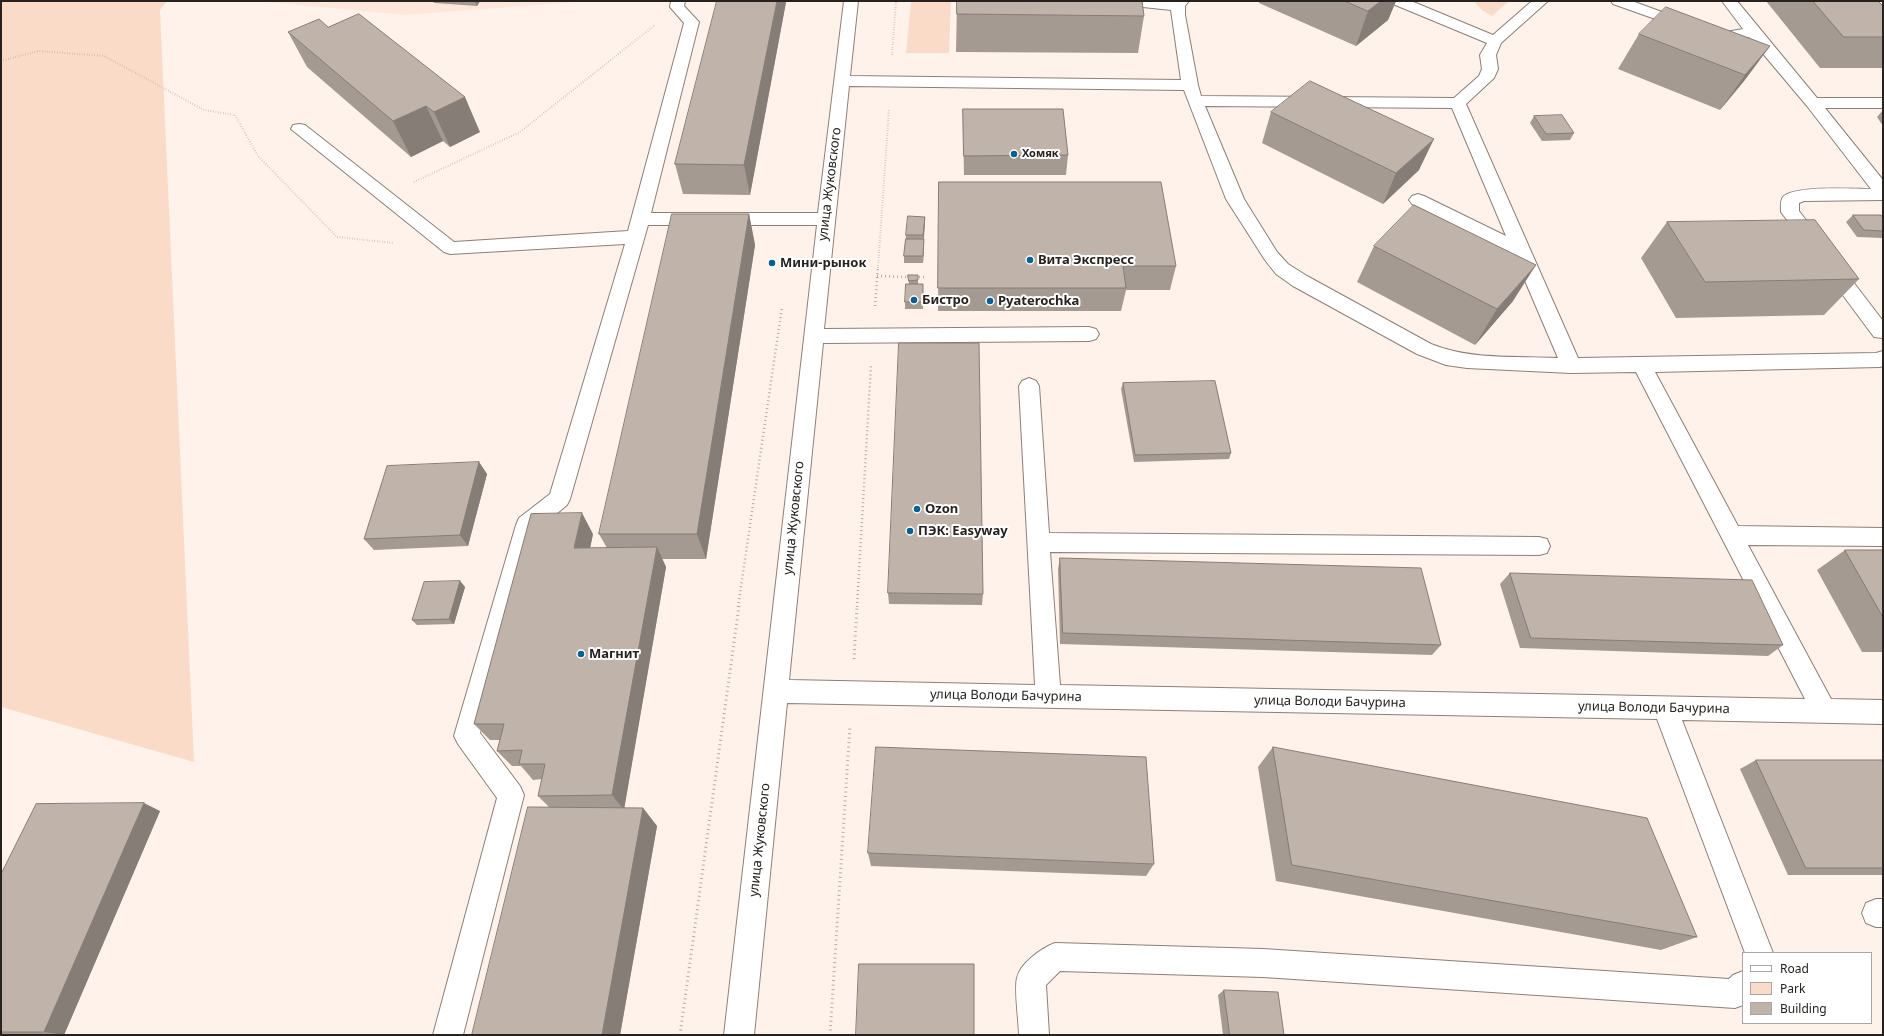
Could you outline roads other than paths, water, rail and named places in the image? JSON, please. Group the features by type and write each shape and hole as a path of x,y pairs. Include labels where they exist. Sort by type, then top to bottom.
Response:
{"street":[{"name":"улица Жуковского","path":"739,1035 777,691 825,219 851,1"},
{"path":"1124,1 1180,3 1178,15 1193,93 1235,199 1271,256 1282,269 1300,281 1424,349 1446,358 1467,361 1571,366 1880,360 1883,358"},
{"path":"1398,1 1495,41"},
{"path":"842,81 891,81 1458,103 1486,78 1490,69 1488,55 1495,41 1541,1"},
{"path":"1618,1 1709,34 1726,36 1753,32"},
{"path":"1729,1 1813,103 1883,193"},
{"path":"448,1035 511,795 467,736 527,525 559,499 638,228 692,22 678,4"},
{"path":"1458,103 1571,366"},
{"path":"1813,103 1883,103"},
{"path":"299,129 450,248 638,228 825,219"},
{"path":"1882,333 1790,212 1790,200 1801,195 1883,193"},
{"path":"1418,200 1522,251"},
{"path":"813,336 1089,334"},
{"path":"1642,364 1824,711"},
{"path":"1029,386 1048,696"},
{"path":"1731,535 1883,537"},
{"path":"1038,542 1539,546"},
{"name":"улица Володи Бачурина","path":"777,691 1883,712"},
{"path":"1665,708 1759,952"},
{"path":"1034,1035 1031,979 1055,957 1263,963 1735,994 1742,986"}],"place":[{"name":"Хомяк","path":"1014,154"},
{"name":"Вита Экспресс","path":"1030,260"},
{"name":"Мини-рынок","path":"772,263"},
{"name":"Бистро","path":"914,300"},
{"name":"Pyaterochka","path":"990,301"},
{"name":"Ozon","path":"917,509"},
{"name":"ПЭК: Easyway","path":"910,531"},
{"name":"Магнит","path":"581,654"}]}
